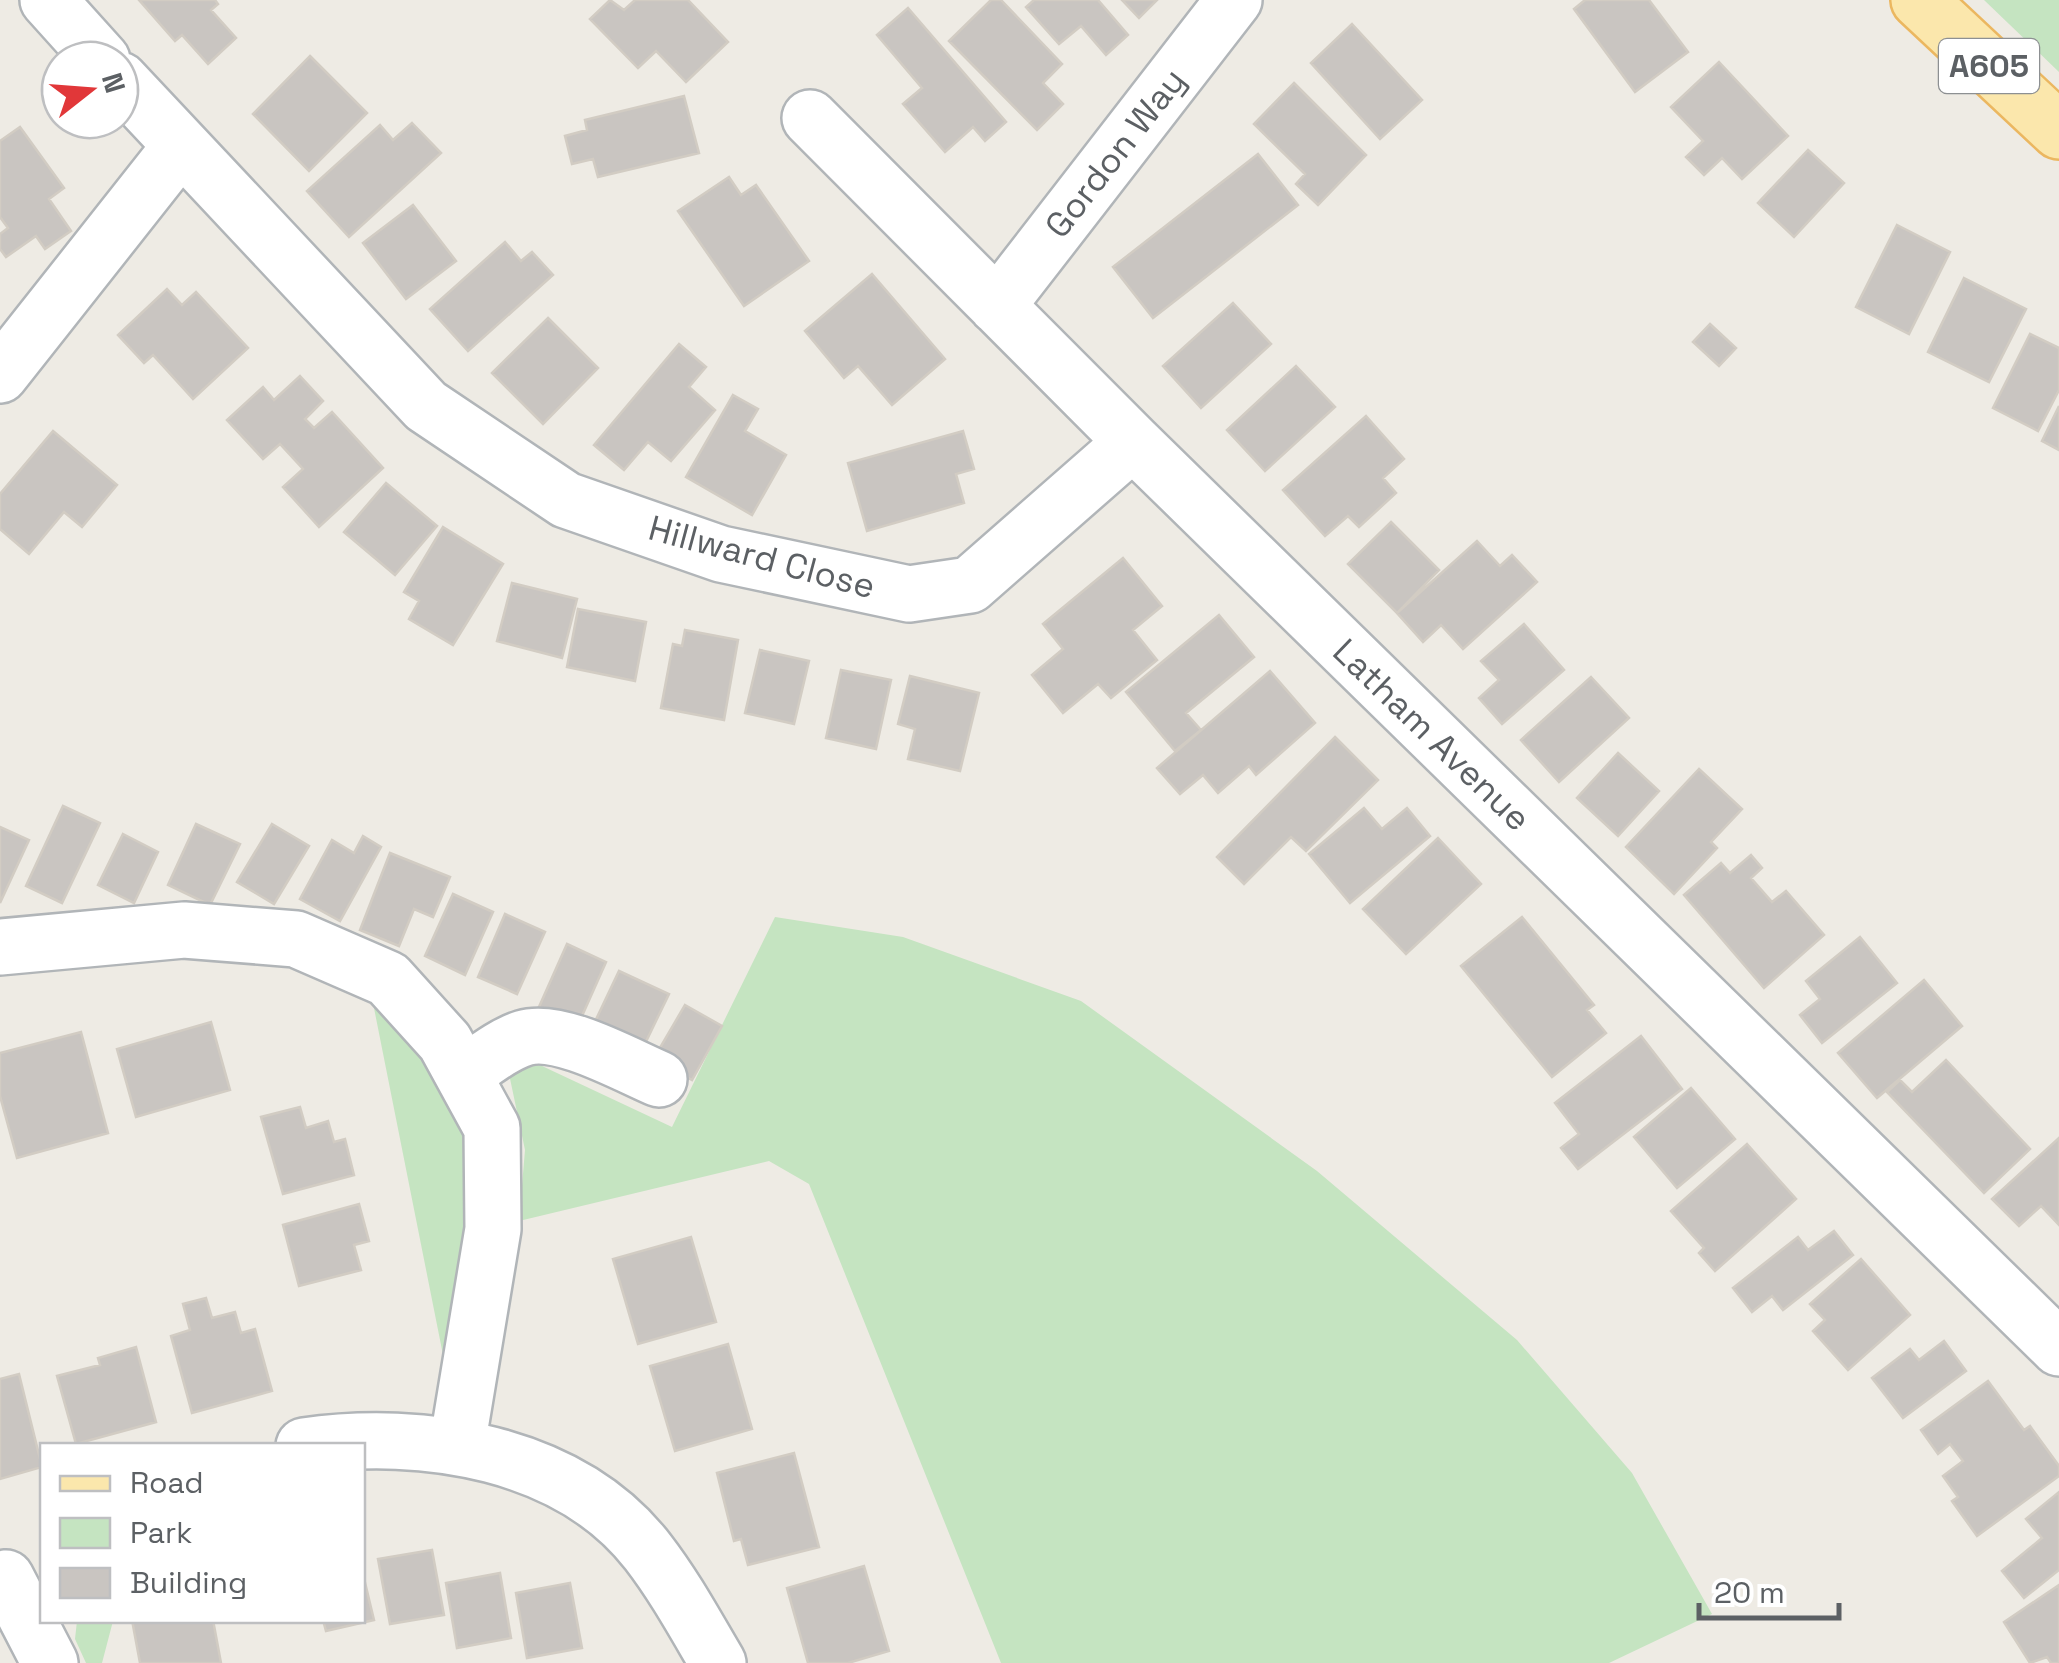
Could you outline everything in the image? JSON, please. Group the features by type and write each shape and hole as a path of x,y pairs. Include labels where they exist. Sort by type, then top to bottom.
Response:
{"main road":[{"name":"A605","path":"1920,0 2059,131"}],"street":[{"path":"48,0 84,40"},
{"name":"Gordon Way","path":"997,306 1234,0"},
{"name":"Hillward Close","path":"140,102 426,406 566,500 721,554 909,594 970,585 1133,442"},
{"name":"Latham Avenue","path":"810,118 1133,442 2059,1348"},
{"path":"0,375 180,147"},
{"path":"0,947 184,930 296,939 388,979 445,1042 492,1128 493,1229 458,1446"},
{"path":"463,1075 506,1046 542,1035 580,1046 659,1079"},
{"path":"342,1443 379,1440 458,1446 526,1466 591,1500 646,1550 718,1663"},
{"path":"16,1573 50,1663"}],"green space":[{"path":"1984,0 2059,0 2059,72"},
{"path":"775,917 903,937 1081,1001 1317,1171 1517,1340 1632,1473 1712,1614 1609,1663 1001,1663 809,1184 769,1161 519,1221 525,1150 508,1069 525,1058 672,1127"},
{"path":"371,993 406,1016 472,1146 476,1229 445,1365"},
{"path":"77,1623 112,1623 102,1663 86,1663 75,1639"}],"building":[{"path":"139,0 215,0 218,4 211,10 236,38 208,64 182,35 175,41"},
{"path":"610,0 624,10 635,0 688,0 728,42 686,82 656,51 638,68 590,19"},
{"path":"991,0 1001,0 1062,64 1043,83 1063,104 1037,130 949,41"},
{"path":"1034,0 1098,0 1128,35 1106,55 1081,26 1059,44 1026,7"},
{"path":"1122,0 1157,0 1139,18"},
{"path":"1585,0 1649,0 1688,52 1635,92 1574,9"},
{"path":"908,8 1006,122 985,141 973,127 945,152 903,104 922,88 877,35"},
{"path":"1352,24 1422,100 1380,139 1311,63"},
{"path":"310,56 367,113 309,171 253,114"},
{"path":"1719,62 1788,136 1742,179 1722,158 1704,175 1686,157 1703,141 1671,107"},
{"path":"1294,83 1366,155 1318,205 1296,184 1305,174 1254,124"},
{"path":"684,96 699,153 598,177 593,159 572,164 565,136 587,130 585,120"},
{"path":"412,123 441,153 349,237 307,191 380,125 393,140"},
{"path":"20,127 64,188 49,199 71,231 45,249 36,236 6,257 0,249 0,234 8,228 0,217 0,141"},
{"path":"1808,150 1844,183 1794,237 1758,203"},
{"path":"1258,154 1298,205 1153,318 1113,267"},
{"path":"729,177 741,195 756,185 809,261 744,306 678,211"},
{"path":"413,205 456,261 406,299 363,243"},
{"path":"1897,225 1950,252 1909,334 1856,307"},
{"path":"505,242 521,261 532,252 553,275 468,351 430,309"},
{"path":"872,274 945,359 892,405 858,366 844,378 805,331"},
{"path":"1964,278 2026,309 1989,382 1928,352"},
{"path":"167,289 182,305 196,292 248,348 193,399 153,355 144,363 118,335"},
{"path":"1233,303 1271,344 1201,408 1163,366"},
{"path":"548,318 598,368 543,424 492,373"},
{"path":"1710,324 1736,348 1719,366 1693,342"},
{"path":"2030,334 2059,348 2059,390 2038,431 1993,408"},
{"path":"679,344 706,367 689,387 715,410 671,461 648,442 624,470 594,445"},
{"path":"1296,366 1335,407 1265,471 1227,430"},
{"path":"300,376 323,401 305,419 314,428 332,412 383,468 319,527 283,487 303,469 280,444 263,459 227,420 263,387 274,400"},
{"path":"733,395 758,409 745,431 786,455 752,515 686,477"},
{"path":"2059,406 2059,450 2042,441"},
{"path":"1366,416 1404,459 1383,478 1396,493 1359,527 1348,516 1325,536 1283,490"},
{"path":"53,431 117,485 82,527 64,512 29,554 0,529 0,494"},
{"path":"963,431 974,469 956,474 964,503 867,531 848,463"},
{"path":"386,483 437,526 395,575 344,532"},
{"path":"1391,522 1439,570 1397,613 1348,564"},
{"path":"443,527 503,564 453,645 409,619 419,601 404,592"},
{"path":"1477,541 1500,566 1512,555 1537,582 1463,649 1441,625 1423,642 1397,613"},
{"path":"1123,558 1162,606 1133,630 1157,660 1111,698 1098,684 1063,713 1032,675 1063,649 1043,624"},
{"path":"512,583 577,599 562,658 497,641"},
{"path":"578,609 646,622 635,681 567,667"},
{"path":"1219,615 1254,657 1186,713 1201,730 1175,751 1126,692"},
{"path":"1524,624 1564,670 1502,724 1479,698 1499,680 1481,661"},
{"path":"685,630 738,640 724,720 661,708 673,644 682,646"},
{"path":"760,650 809,661 794,724 745,713"},
{"path":"841,670 891,680 876,749 826,738"},
{"path":"1270,671 1315,723 1256,775 1249,766 1218,793 1203,775 1180,794 1157,768"},
{"path":"910,676 979,693 960,771 908,759 915,729 898,724"},
{"path":"1591,677 1629,718 1559,782 1521,740"},
{"path":"1335,737 1378,780 1306,851 1291,837 1244,884 1217,857"},
{"path":"1618,753 1659,791 1618,836 1577,798"},
{"path":"1699,769 1742,809 1711,842 1717,848 1674,894 1626,847"},
{"path":"63,806 100,823 62,903 26,886"},
{"path":"1364,808 1382,829 1407,808 1430,836 1350,903 1309,854"},
{"path":"196,824 240,844 210,905 168,885"},
{"path":"272,824 309,846 274,904 237,882"},
{"path":"0,827 29,840 0,903"},
{"path":"123,834 158,852 134,903 98,885"},
{"path":"363,836 381,847 340,921 300,899 332,840 354,853"},
{"path":"1438,838 1481,884 1406,954 1363,909"},
{"path":"390,853 450,877 433,917 414,909 399,946 360,930"},
{"path":"1751,855 1762,868 1751,878 1772,902 1786,891 1824,935 1764,988 1684,895 1721,863 1730,873"},
{"path":"453,894 493,912 465,975 425,956"},
{"path":"505,914 545,932 517,994 478,977"},
{"path":"1522,917 1594,1005 1587,1010 1606,1033 1552,1077 1461,966"},
{"path":"1860,937 1897,983 1822,1043 1800,1015 1820,999 1806,981"},
{"path":"567,944 606,962 578,1025 539,1007"},
{"path":"619,971 669,994 640,1054 591,1030"},
{"path":"1924,980 1962,1026 1877,1098 1838,1053"},
{"path":"685,1005 722,1026 692,1080 654,1058"},
{"path":"211,1022 230,1090 136,1117 117,1049"},
{"path":"81,1032 108,1133 17,1158 0,1096 0,1053"},
{"path":"1641,1036 1682,1089 1578,1169 1561,1148 1579,1134 1555,1103"},
{"path":"1946,1060 2030,1149 1984,1193 1887,1092 1900,1080 1912,1092"},
{"path":"1691,1088 1735,1139 1677,1188 1634,1137"},
{"path":"300,1107 306,1128 328,1121 334,1142 345,1139 354,1175 283,1194 261,1117"},
{"path":"2059,1138 2059,1225 2041,1206 2019,1226 1992,1199"},
{"path":"1747,1144 1796,1199 1715,1271 1699,1253 1704,1248 1671,1211"},
{"path":"359,1204 369,1241 354,1245 361,1270 299,1286 283,1225"},
{"path":"1834,1231 1853,1255 1783,1310 1772,1296 1752,1312 1733,1288 1798,1237 1808,1250"},
{"path":"691,1237 716,1322 638,1344 613,1259"},
{"path":"1861,1259 1910,1315 1848,1370 1813,1331 1825,1320 1810,1304"},
{"path":"206,1298 212,1318 235,1312 241,1333 255,1329 272,1391 192,1413 171,1336 190,1330 183,1304"},
{"path":"1944,1341 1966,1371 1903,1418 1872,1378 1910,1349 1919,1360"},
{"path":"728,1344 752,1429 675,1451 650,1366"},
{"path":"136,1347 156,1422 76,1443 57,1376 100,1365 98,1358"},
{"path":"19,1374 40,1468 0,1479 0,1379"},
{"path":"1988,1381 2024,1430 2030,1426 2059,1466 2059,1476 1977,1536 1952,1501 1958,1497 1943,1476 1963,1461 1950,1444 1938,1454 1921,1430"},
{"path":"794,1453 819,1547 748,1565 741,1539 734,1541 717,1473"},
{"path":"2059,1492 2059,1570 2024,1598 2002,1571 2042,1538 2026,1519"},
{"path":"432,1550 444,1615 390,1624 378,1559"},
{"path":"864,1566 889,1651 848,1663 808,1663 787,1588"},
{"path":"500,1573 511,1638 457,1648 446,1583"},
{"path":"365,1582 374,1620 365,1622"},
{"path":"570,1583 582,1648 527,1658 516,1593"},
{"path":"2059,1585 2059,1663 2051,1663 2047,1657 2030,1663 2004,1622"},
{"path":"133,1623 214,1623 221,1663 140,1663"},
{"path":"324,1623 361,1623 326,1631"}]}
